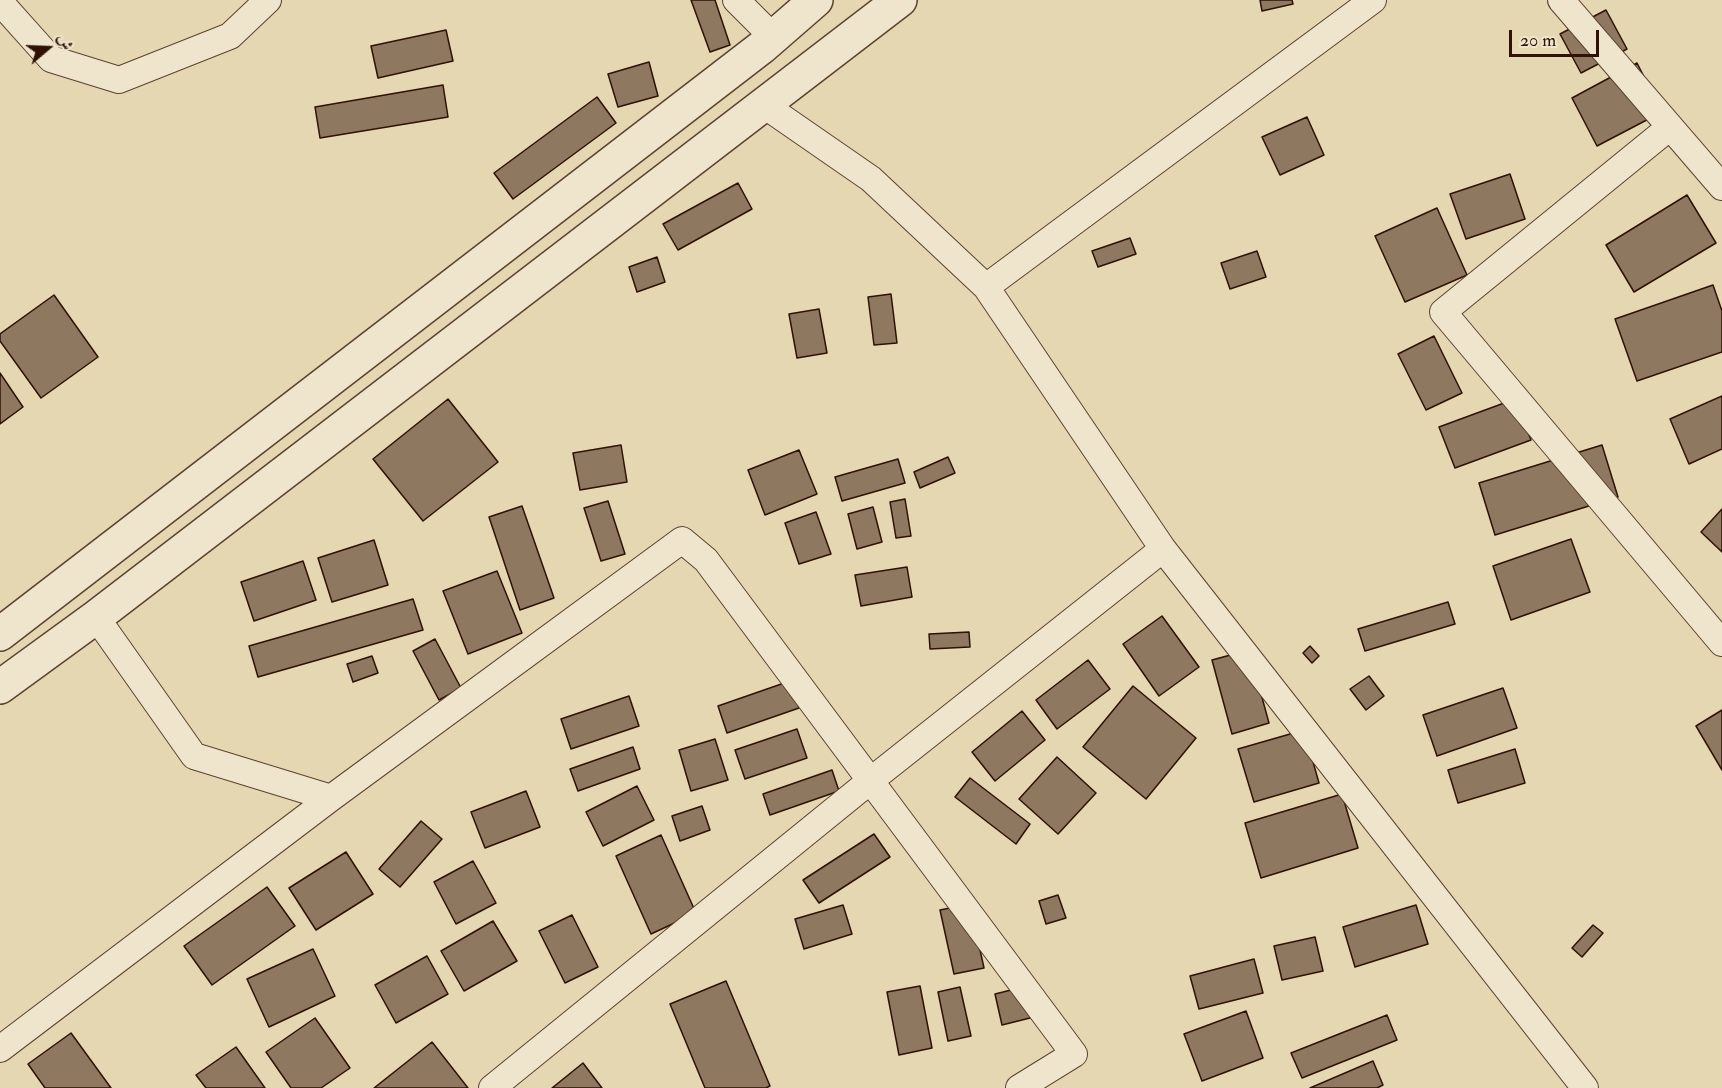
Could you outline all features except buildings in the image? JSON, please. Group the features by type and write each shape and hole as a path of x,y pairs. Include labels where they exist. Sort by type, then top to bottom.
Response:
{"street":[{"path":"0,2 51,59 119,80 231,36 268,0"},
{"path":"736,0 773,37"},
{"path":"0,634 773,37 816,0"},
{"path":"0,687 96,617 900,0"},
{"path":"986,287 1373,0"},
{"path":"1561,0 1722,187"},
{"path":"764,105 871,179 986,287 1163,549 1585,1088"},
{"path":"1670,127 1443,312 1722,643"},
{"path":"0,1049 330,798 682,540 706,560 1074,1054 1019,1088"},
{"path":"492,1088 870,781 1163,549"},
{"path":"96,617 194,756 330,798"}]}
